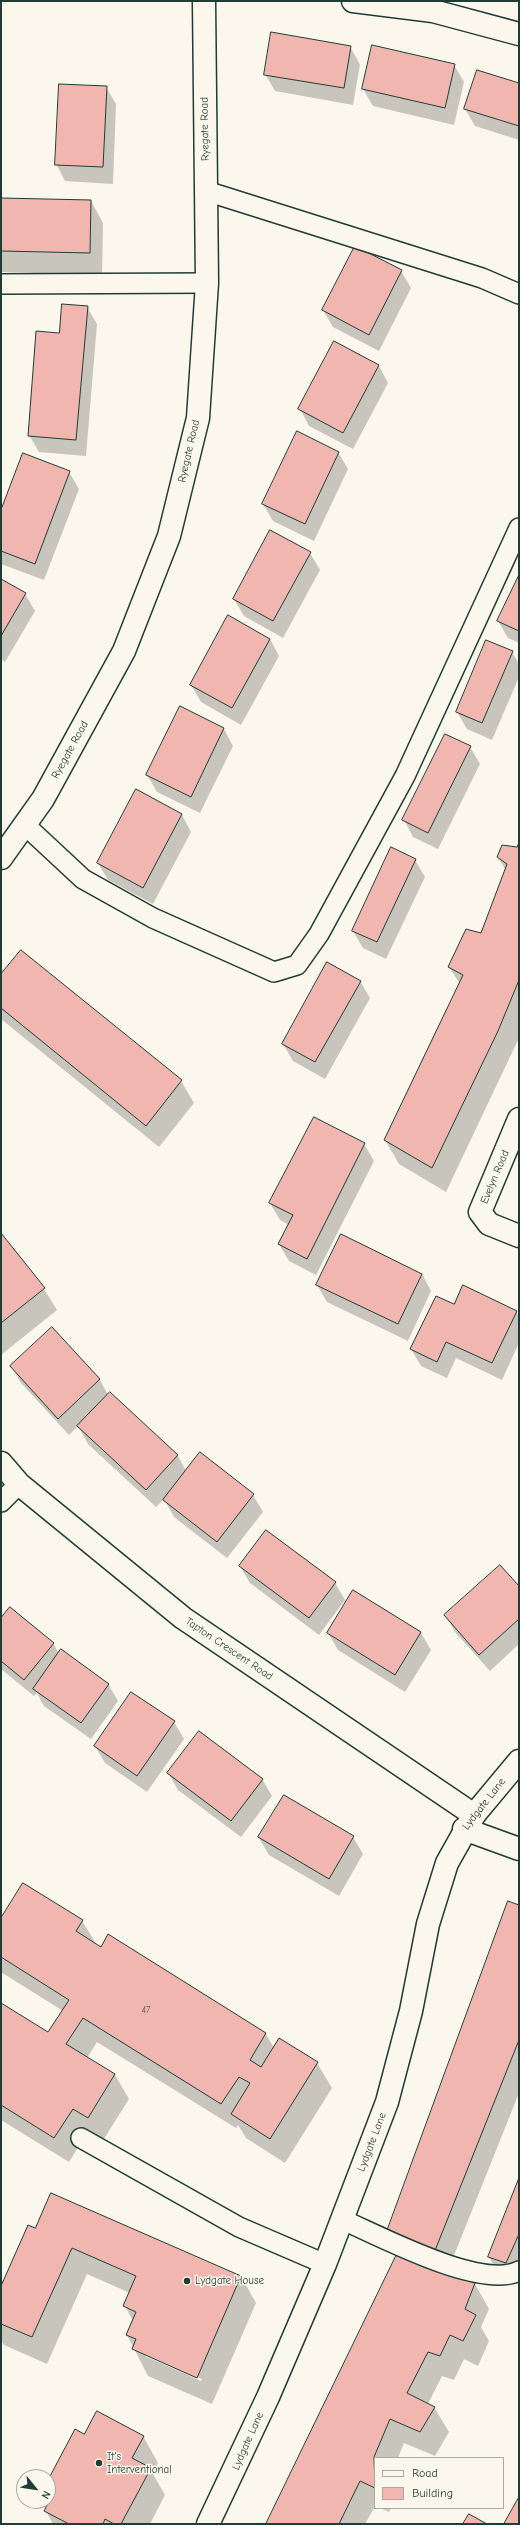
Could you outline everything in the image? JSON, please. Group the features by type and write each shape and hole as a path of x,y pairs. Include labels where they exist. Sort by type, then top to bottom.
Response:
{"street":[{"name":"Ryegate Road","path":"1,858 44,799 124,651 169,536 198,418 207,283 204,1"},
{"path":"353,1 433,11 519,34"},
{"name":"Evelyn Road","path":"519,1119 480,1212 489,1224 519,1236"},
{"name":"Tapton Crescent Road","path":"1,1463 19,1484 183,1618 469,1822 519,1849"},
{"name":"Lydgate Lane","path":"208,2524 268,2397 343,2220 387,2102 411,2011 428,1924 447,1863 469,1822 519,1761"}],"lane":[{"path":"206,191 482,278 519,294"},
{"path":"1,284 207,283"},
{"path":"25,825 83,880 153,918 274,972 297,965 319,934 404,776 519,528"},
{"path":"1,1502 19,1484"},
{"path":"81,2138 239,2227 324,2264"},
{"path":"343,2220 446,2265 490,2276 510,2276 519,2271"}],"building":[{"path":"271,32 351,46 344,88 264,75"},
{"path":"372,45 455,64 445,108 362,89"},
{"path":"477,70 519,83 519,126 464,109"},
{"path":"59,84 107,86 103,167 55,165"},
{"path":"1,198 91,200 90,253 1,251"},
{"path":"355,246 402,270 369,335 322,310"},
{"path":"62,304 88,306 76,440 28,436 36,331 59,333"},
{"path":"334,341 379,365 343,433 298,409"},
{"path":"297,431 339,452 305,524 262,504"},
{"path":"23,453 70,471 35,564 1,551 1,510"},
{"path":"270,530 311,552 273,621 233,599"},
{"path":"519,575 519,631 497,621"},
{"path":"1,579 26,593 1,636"},
{"path":"228,615 270,639 232,708 190,685"},
{"path":"486,640 513,651 482,723 456,712"},
{"path":"180,706 224,728 191,797 146,775"},
{"path":"445,734 471,746 428,833 402,820"},
{"path":"136,789 182,814 143,888 97,863"},
{"path":"519,842 519,980 498,1031 432,1168 384,1140 463,975 448,967 466,929 481,933 507,864 497,857 502,845 517,847"},
{"path":"391,847 416,859 377,942 352,931"},
{"path":"21,950 182,1080 146,1126 1,1008 1,974"},
{"path":"327,962 361,981 315,1062 282,1044"},
{"path":"314,1117 365,1143 307,1259 278,1244 293,1215 269,1203"},
{"path":"1,1233 45,1288 1,1323"},
{"path":"341,1234 422,1274 398,1324 316,1285"},
{"path":"463,1285 517,1311 492,1363 446,1342 437,1362 410,1349 436,1296 454,1304"},
{"path":"52,1327 100,1379 58,1419 10,1366"},
{"path":"110,1392 178,1455 146,1490 77,1426"},
{"path":"200,1452 254,1494 217,1542 163,1500"},
{"path":"266,1530 336,1582 309,1618 239,1566"},
{"path":"500,1565 519,1586 519,1619 479,1655 444,1615"},
{"path":"353,1590 421,1632 395,1675 327,1633"},
{"path":"10,1607 54,1643 24,1680 1,1661 1,1618"},
{"path":"61,1649 109,1684 81,1723 33,1689"},
{"path":"131,1692 175,1721 137,1776 94,1746"},
{"path":"199,1731 263,1779 231,1821 167,1773"},
{"path":"284,1795 354,1836 329,1879 258,1837"},
{"path":"23,1883 83,1920 76,1931 101,1947 108,1934 266,2033 250,2060 261,2067 279,2038 318,2062 270,2139 231,2114 250,2083 239,2077 221,2104 83,2018 66,2044 115,2074 88,2118 73,2109 54,2138 1,2105 1,2003 48,2032 69,2000 1,1957 1,1918"},
{"path":"508,1901 519,1905 519,2040 434,2253 386,2234"},
{"path":"519,2178 519,2234 506,2263 488,2257"},
{"name":"Lydgate House","path":"51,2193 241,2276 197,2378 132,2349 136,2339 126,2335 136,2312 123,2306 136,2276 72,2248 32,2337 1,2324 1,2286 28,2225 35,2228"},
{"path":"398,2252 475,2283 465,2309 476,2315 463,2341 450,2335 440,2356 428,2352 407,2393 435,2407 420,2432 390,2419 374,2457 374,2488 360,2481 339,2524 266,2524"},
{"name":"It's Interventional","path":"97,2411 144,2436 132,2458 151,2468 121,2524 114,2524 105,2519 103,2524 69,2524 44,2511 45,2509 56,2509 56,2469 54,2469 75,2429 84,2434"},
{"path":"519,2497 519,2524 504,2524"},
{"path":"469,2514 487,2524 463,2524"}],"place":[{"name":"Lydgate House","path":"187,2281"},
{"name":"It's Interventional","path":"99,2463"}]}
